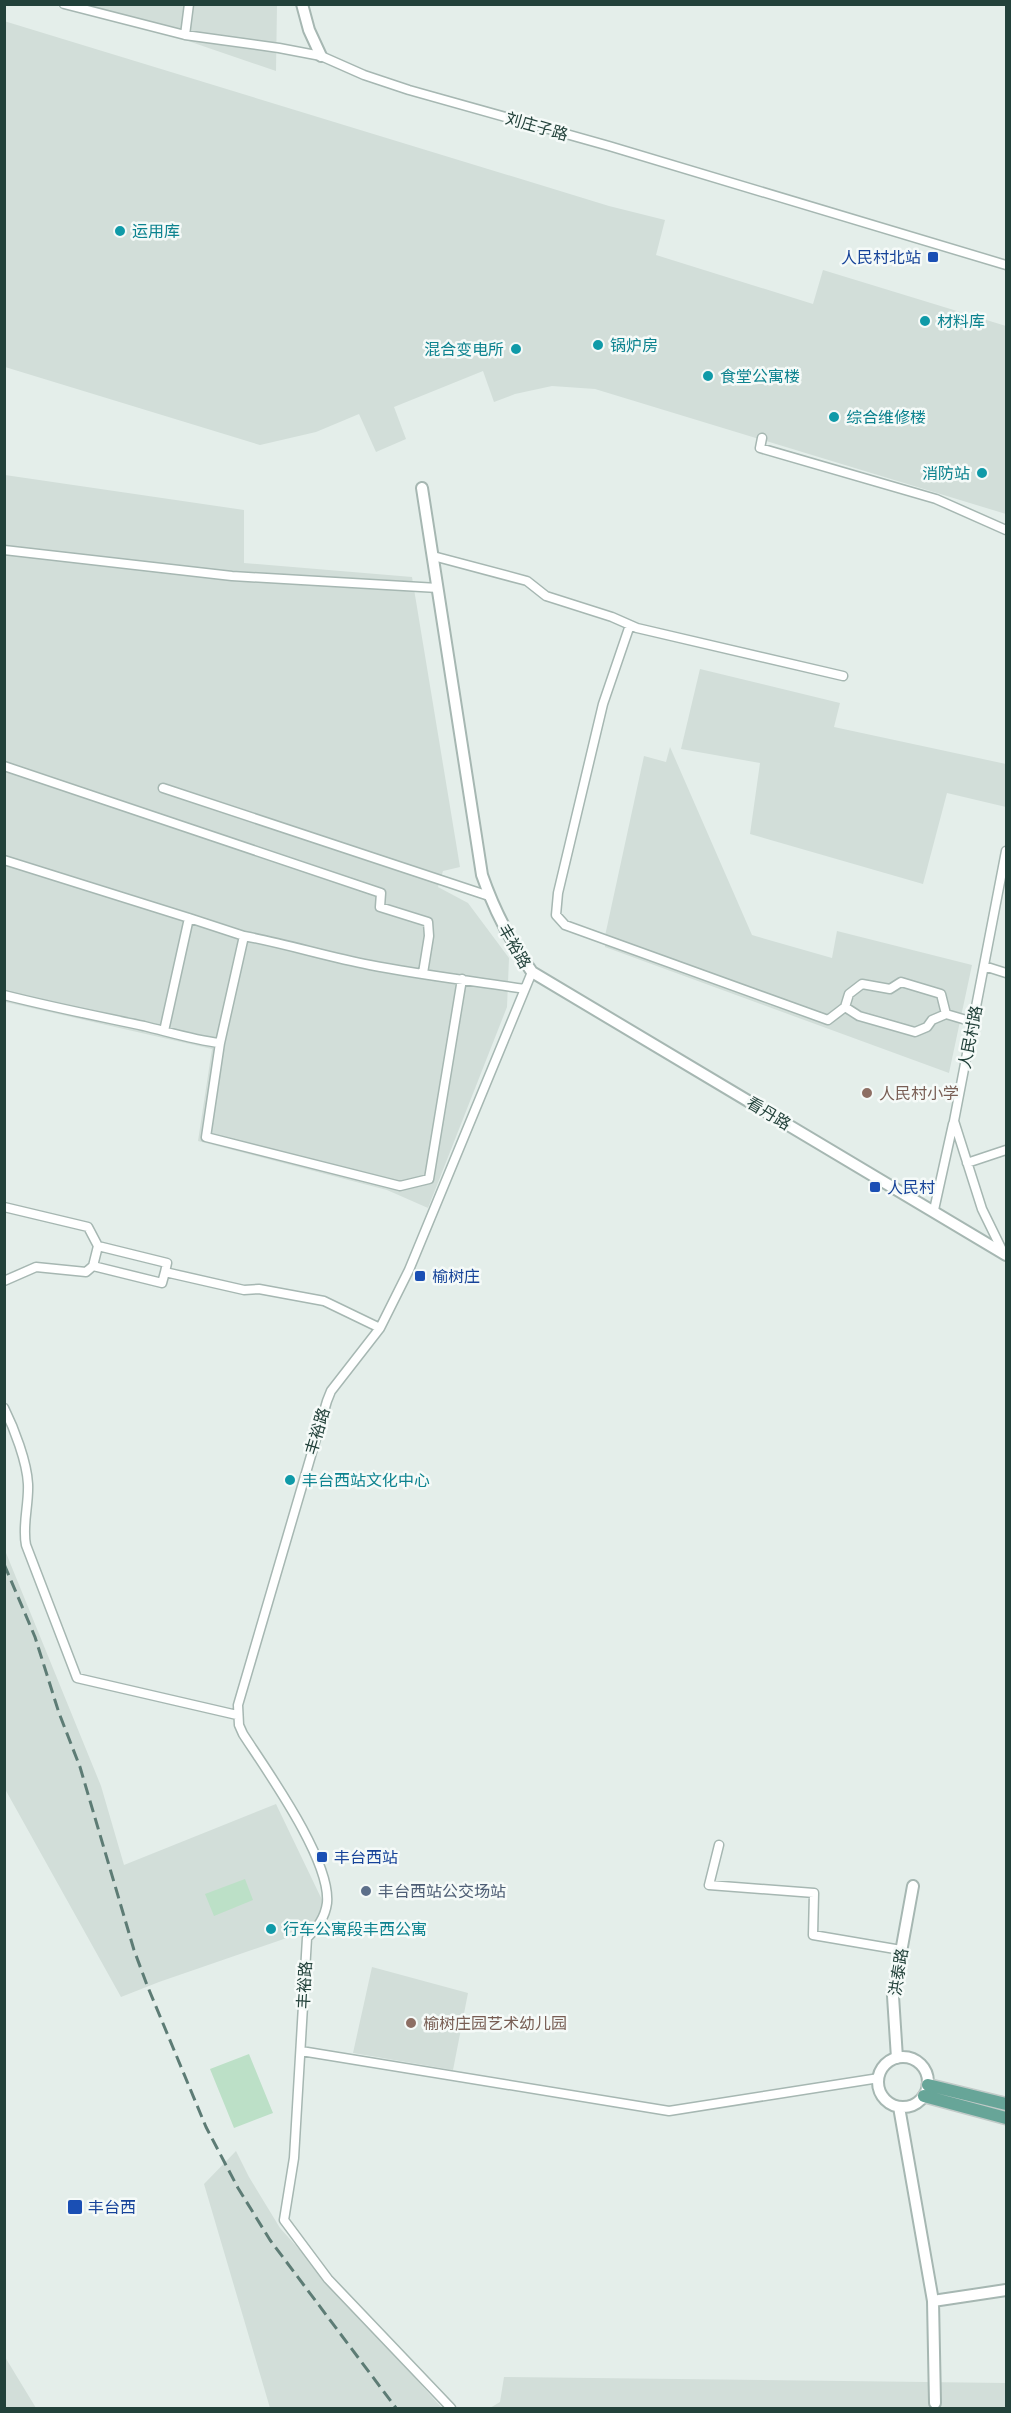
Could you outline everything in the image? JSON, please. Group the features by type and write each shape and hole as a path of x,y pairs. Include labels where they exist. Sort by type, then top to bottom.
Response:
{"main road":[{"path":"926,2090 1006,2104"},
{"path":"926,2090 1006,2118"}],"street":[{"name":"刘庄子路","path":"64,4 185,35 321,56 364,75 409,90 609,146 1006,265"},
{"path":"185,35 189,4"},
{"path":"302,4 309,30 321,56"},
{"path":"762,438 760,448 936,499 1006,530"},
{"name":"丰裕路","path":"422,488 478,852 489,896 515,948 532,972 427,1228 380,1328 331,1391 327,1401 239,1696 237,1715 243,1734 290,1807 313,1849 327,1900 322,1919 307,1938 294,2158 284,2220 328,2279 451,2409"},
{"path":"4,550 232,576 438,588"},
{"path":"433,556 527,581 546,596 630,625 843,676"},
{"path":"630,625 603,704 558,893 556,915 565,925 828,1020 845,1007 849,994 862,984 890,989 901,982 941,994 946,1014"},
{"path":"4,766 381,893 380,907 428,922 429,936 423,973"},
{"path":"163,788 489,896"},
{"name":"人民村路","path":"1005,1253 982,1209 954,1121 1006,851"},
{"path":"4,860 244,936 283,943 369,965 525,989"},
{"path":"164,1031 189,918"},
{"path":"244,936 220,1043 206,1137 400,1186 429,1179 462,979"},
{"path":"984,966 1006,972"},
{"name":"看丹路","path":"532,972 1005,1253"},
{"path":"4,995 196,1040 220,1043"},
{"path":"845,1007 859,1016 915,1032 927,1027 932,1020 946,1014 973,1022"},
{"path":"934,1210 954,1121"},
{"path":"967,1163 1006,1150"},
{"path":"4,1208 88,1227 98,1246 93,1266 86,1272 36,1267 4,1281"},
{"path":"93,1266 162,1283 165,1272 167,1263 98,1246"},
{"path":"165,1272 244,1290 259,1289 324,1301 380,1328"},
{"path":"4,1408 15,1430 28,1483 24,1533 26,1545 77,1678 237,1715"},
{"path":"719,1845 709,1885 814,1893 813,1935 901,1950"},
{"name":"洪泰路","path":"897,2058 893,1996 913,1886"},
{"path":"301,2051 669,2111 879,2078"},
{"path":"897,2058 905,2058 919,2064 924,2069 926,2090 913,2105 899,2107 884,2098 880,2091 879,2078 883,2067 897,2058"},
{"path":"899,2107 933,2301 935,2403"},
{"path":"933,2301 1006,2290"}],"shaded area":[{"path":"83,5 277,5 276,71"},
{"path":"4,21 609,206 665,220 656,255 813,304 823,270 1006,326 1006,514 595,389 552,386 515,394 494,402 483,371 394,407 406,439 376,452 359,414 316,432 260,445 5,367"},
{"path":"5,475 244,510 244,563 412,577 460,867 443,871 438,887 468,903 509,958 507,1007 428,1208 387,1190 198,1141 212,1049 5,1002"},
{"path":"700,669 840,703 834,727 1006,764 1006,807 947,793 923,884 750,834 760,763 681,749"},
{"path":"670,747 752,935 832,958 837,931 972,965 949,1073 605,947 605,936 644,756 666,762"},
{"path":"4,1548 101,1786 124,1865 276,1804 324,1904 313,1929 121,1997 5,1789"},
{"name":"榆树庄园艺术幼儿园","path":"372,1967 468,1993 453,2070 353,2053"},
{"path":"236,2151 280,2228 442,2408 270,2408 204,2184"},
{"path":"5,2357 36,2408 5,2408"},
{"path":"504,2377 1006,2383 1006,2408 490,2408 500,2402"}],"green space":[{"path":"245,1879 253,1900 214,1916 205,1894"},
{"path":"249,2054 273,2113 234,2128 210,2069"}],"railway":[{"path":"4,1564 35,1637 59,1713 80,1767 134,1950 206,2127 238,2188 270,2240 396,2408"}],"place":[{"name":"运用库","path":"120,231"},
{"name":"人民村北站","path":"933,257"},
{"name":"材料库","path":"925,321"},
{"name":"锅炉房","path":"598,345"},
{"name":"混合变电所","path":"516,349"},
{"name":"食堂公寓楼","path":"708,376"},
{"name":"综合维修楼","path":"834,417"},
{"name":"消防站","path":"982,473"},
{"name":"人民村小学","path":"867,1093"},
{"name":"人民村","path":"875,1187"},
{"name":"榆树庄","path":"420,1276"},
{"name":"丰台西站文化中心","path":"290,1480"},
{"name":"丰台西站","path":"322,1857"},
{"name":"丰台西站公交场站","path":"366,1891"},
{"name":"行车公寓段丰西公寓","path":"271,1929"},
{"name":"榆树庄园艺术幼儿园","path":"411,2023"},
{"name":"丰台西","path":"75,2207"}]}
